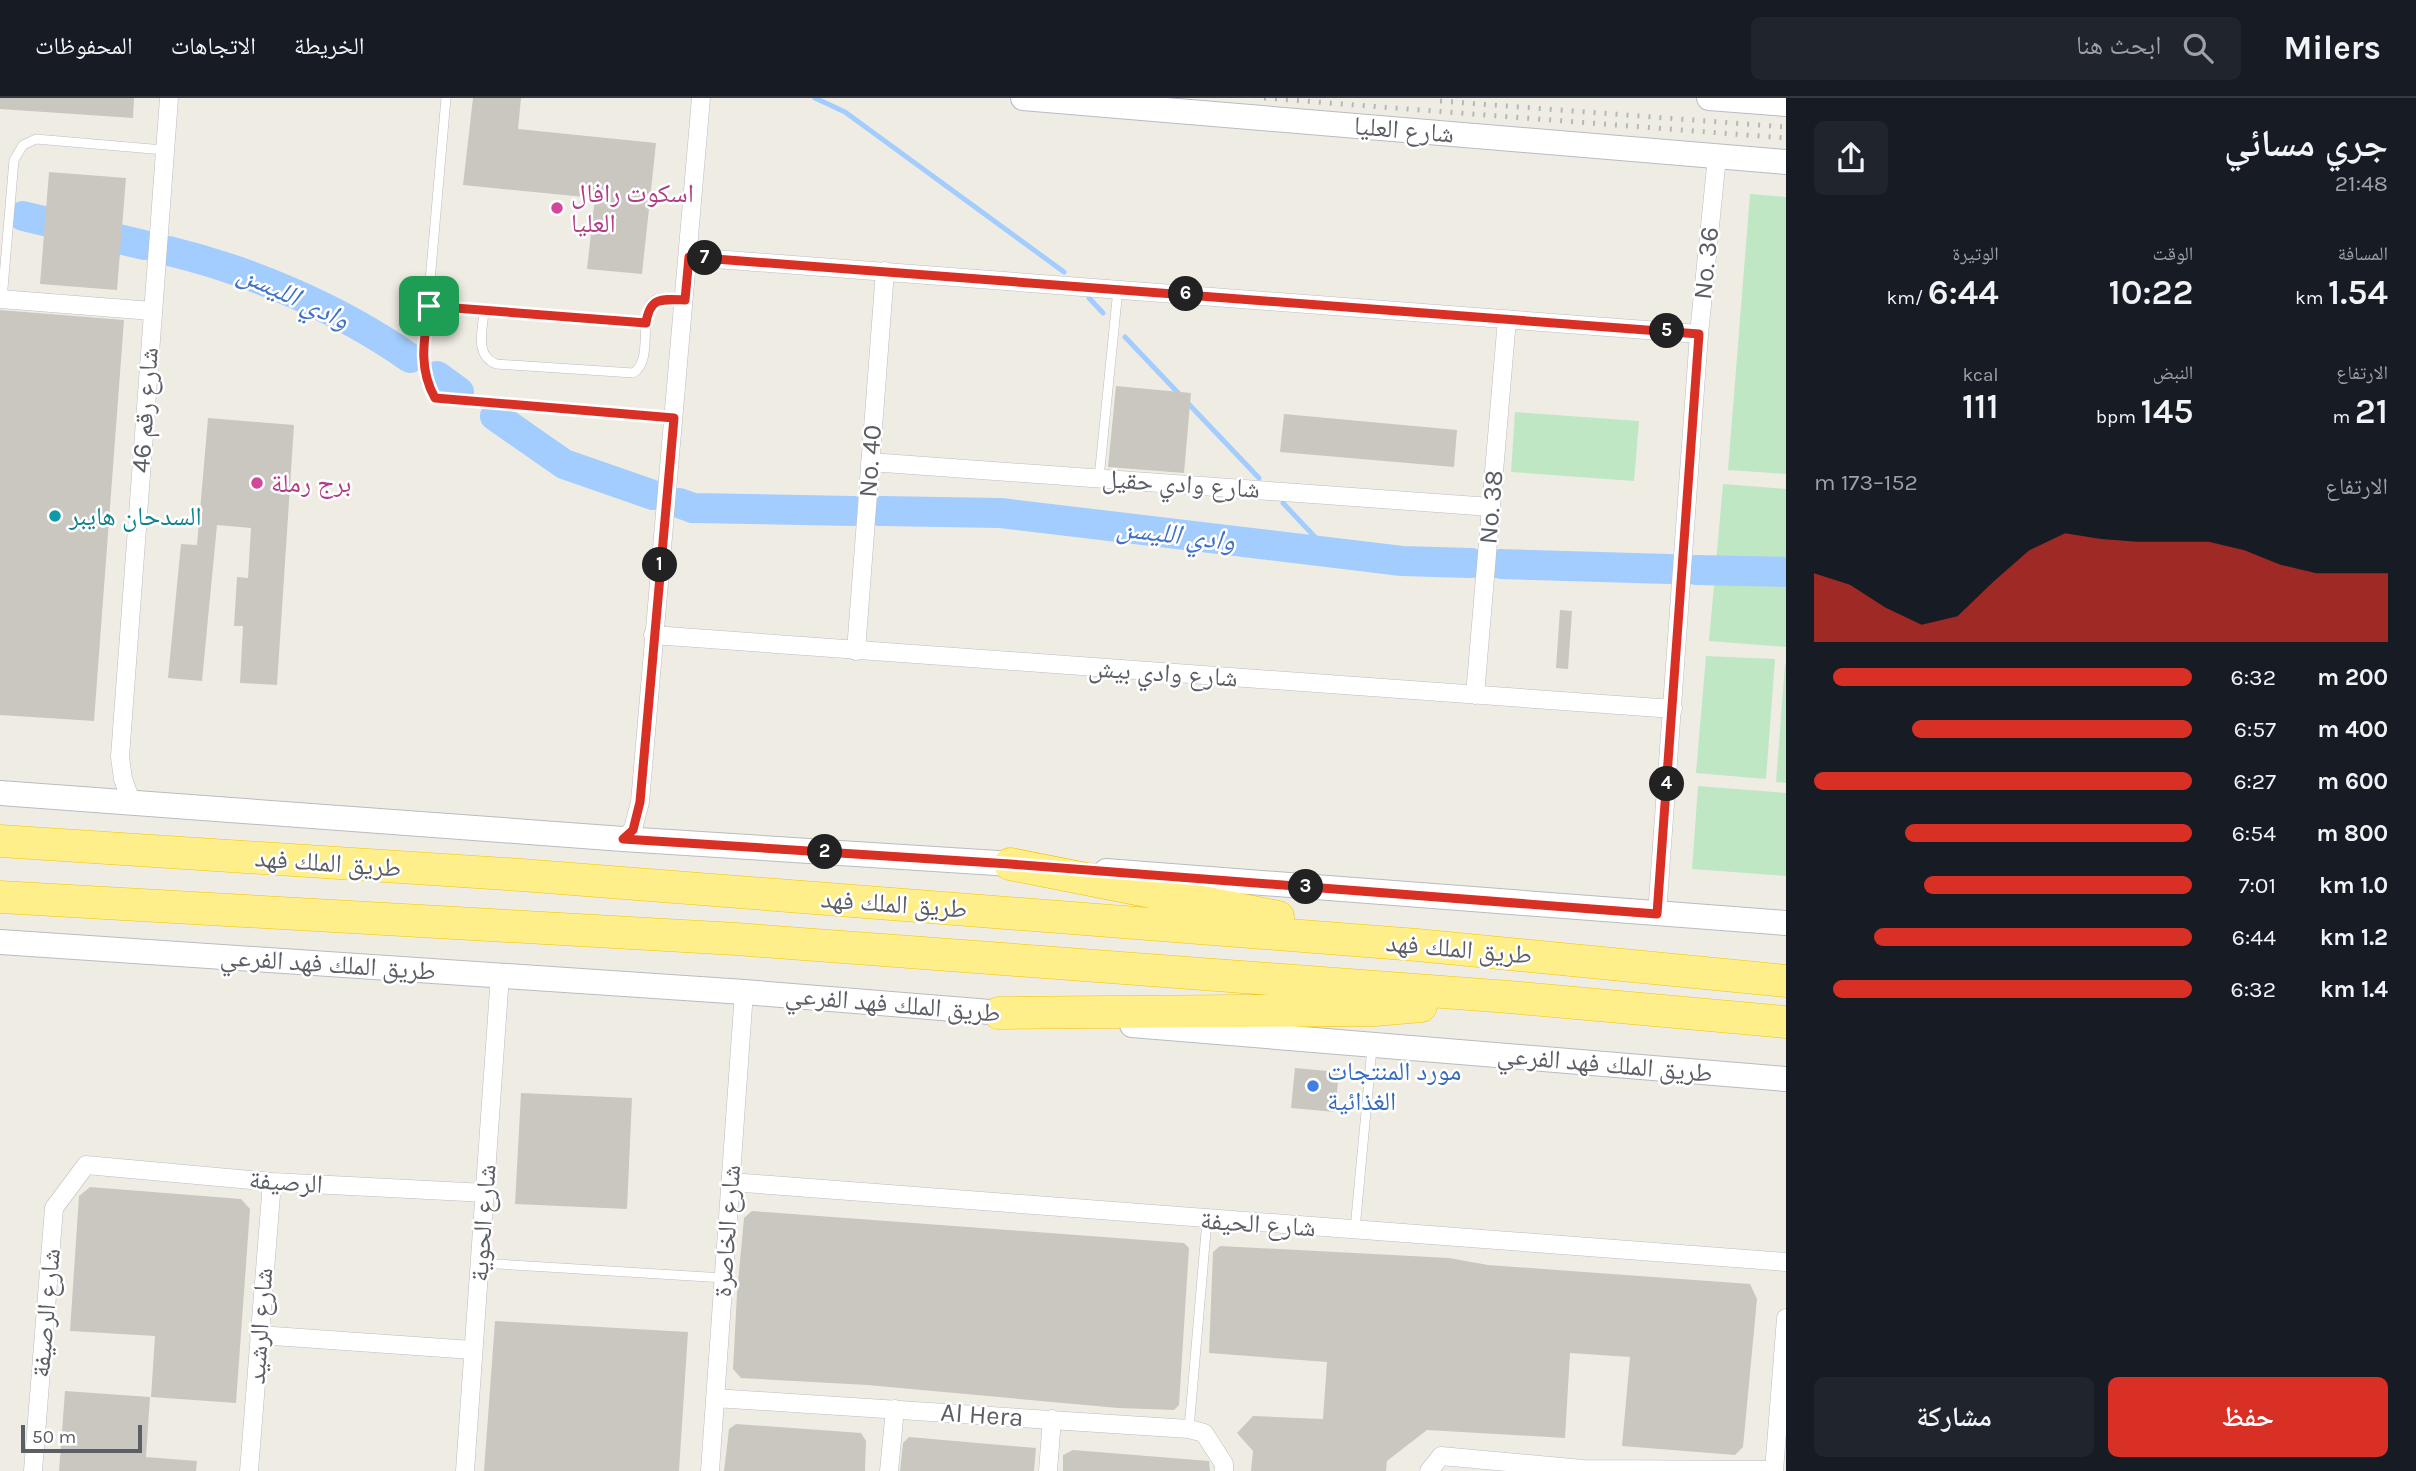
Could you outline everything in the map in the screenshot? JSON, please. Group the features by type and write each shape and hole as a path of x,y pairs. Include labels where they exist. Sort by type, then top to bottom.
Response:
{"highway":[{"name":"طريق الملك فهد","path":"0,841 521,875 1417,945 1786,981"},
{"path":"1010,864 1417,945"},
{"name":"طريق الملك فهد","path":"0,897 736,939 1509,997 1786,1022"},
{"path":"1742,976 1786,975"},
{"path":"999,1013 1375,1010 1509,997"},
{"path":"1734,1018 1786,1028"}],"main road":[{"name":"شارع العليا","path":"1023,98 1786,162"},
{"path":"1709,98 1786,104"},
{"path":"6,796 1010,864 1786,923"},
{"name":"طريق الملك فهد الفرعي","path":"3,942 744,992 1786,1079"}],"street":[{"name":"شارع رقم 46","path":"132,804 123,779 120,757 169,98"},
{"path":"623,839 633,830 637,818 689,257 701,98"},
{"name":"No. 36","path":"1657,914 1699,334 1717,157"},
{"path":"689,257 1699,334"},
{"name":"No. 40","path":"856,651 885,271"},
{"path":"1,300 152,311"},
{"name":"No. 38","path":"1475,695 1507,319"},
{"name":"شارع وادي حقيل","path":"870,462 1491,507"},
{"name":"شارع وادي بيش","path":"653,635 1673,709"},
{"name":"شارع الحوية","path":"465,1471 500,975"},
{"name":"شارع الخاصرة","path":"710,1471 744,992"},
{"name":"الرصيفة","path":"86,1165 272,1182 486,1193"},
{"name":"شارع الرصيفة","path":"33,1471 54,1208 86,1165"},
{"name":"شارع الرشيد","path":"249,1471 272,1182"},
{"name":"شارع الحيفة","path":"731,1182 1786,1262"},
{"path":"1429,1471 1441,1457 1583,1470 1774,1471 1783,1398 1786,1318"},
{"path":"259,1335 472,1350"},
{"name":"Al Hera","path":"715,1398 1189,1429"},
{"path":"889,1471 895,1409"},
{"path":"1048,1471 1052,1419"},
{"path":"1189,1429 1204,1433 1224,1464 1224,1471"}],"lane":[{"path":"446,98 423,361 425,380 435,398 674,418"},
{"path":"1,300 14,160 23,145 36,139 164,150"},
{"path":"1099,478 1118,289"},
{"path":"484,310 481,351 487,360 496,364 633,373 640,369 644,361 646,323 651,303 657,299 685,300"},
{"path":"429,306 646,323"},
{"path":"1355,1231 1372,1046"},
{"path":"1189,1429 1207,1220"},
{"path":"481,1263 724,1278"}],"green space":[{"path":"1750,194 1786,197 1786,474 1728,470"},
{"path":"1515,412 1639,421 1634,481 1511,472"},
{"path":"1723,484 1786,489 1786,647 1709,641"},
{"path":"1706,656 1775,659 1766,779 1696,773"},
{"path":"1786,664 1786,783 1776,782"},
{"path":"1698,786 1786,793 1786,876 1692,869"}],"building":[{"path":"0,98 134,98 133,118 0,109"},
{"path":"473,98 521,98 518,129 656,143 642,274 587,269 595,198 463,185"},
{"path":"49,172 126,178 117,290 40,284"},
{"name":"السدحان هايبر","path":"0,310 124,320 94,721 0,715"},
{"path":"1116,386 1191,393 1184,473 1108,467"},
{"path":"1284,414 1457,430 1454,467 1280,452"},
{"path":"208,418 294,425 277,685 240,683 243,626 234,626 237,577 248,578 251,528 217,525 202,681 168,678 181,544 197,545"},
{"path":"1560,610 1572,611 1568,669 1556,668"},
{"path":"1295,1068 1339,1072 1335,1112 1291,1108"},
{"path":"521,1093 632,1098 627,1209 515,1204"},
{"path":"90,1187 241,1199 250,1209 236,1403 151,1397 155,1336 70,1331 79,1196"},
{"path":"752,1211 1184,1243 1189,1248 1179,1405 1174,1410 1118,1408 867,1385 741,1378 733,1369 737,1293 744,1218"},
{"path":"1220,1246 1449,1258 1488,1265 1750,1284 1757,1299 1743,1447 1735,1455 1622,1446 1630,1357 1570,1353 1565,1438 1427,1430 1387,1461 1386,1471 1251,1471 1253,1451 1237,1433 1253,1416 1323,1419 1327,1362 1209,1353 1213,1252"},
{"path":"495,1321 688,1332 679,1471 484,1471"},
{"path":"65,1391 150,1397 146,1457 197,1461 196,1471 59,1471"},
{"path":"736,1424 861,1433 866,1441 865,1471 724,1471 729,1429"},
{"path":"909,1437 1036,1448 1034,1471 900,1471 903,1443"},
{"path":"1073,1450 1209,1461 1210,1471 1063,1471 1063,1455"}],"waterway":[{"path":"815,98 845,112 1064,272"},
{"name":"وادي الليسن","path":"23,216 144,245"},
{"name":"وادي الليسن","path":"169,251 232,269 294,294 354,323 410,358"},
{"path":"1089,298 1103,313"},
{"path":"1125,337 1259,478"},
{"name":"وادي الليسن","path":"437,376 459,392"},
{"name":"وادي الليسن","path":"495,416 564,464 653,495"},
{"name":"وادي الليسن","path":"679,503 693,508 853,511"},
{"path":"1283,503 1330,553"},
{"name":"وادي الليسن","path":"880,511 1001,513 1402,561 1471,563"},
{"name":"وادي الليسن","path":"1501,564 1669,569"},
{"name":"وادي الليسن","path":"1696,570 1786,572"}],"railway":[{"path":"1264,98 1786,138"},
{"path":"1440,101 1786,127"}],"place":[{"name":"اسكوت رافال العليا","path":"557,208"},
{"name":"برج رملة","path":"257,483"},
{"name":"السدحان هايبر","path":"55,516"},
{"name":"مورد المنتجات الغذائية","path":"1313,1086"}],"route":[{"path":"689,257 1699,334 1657,914 1010,864 623,839 633,830 640,802 674,418 435,398 425,380 423,361 429,306 646,323 651,303 657,299 685,300 689,257"}]}
